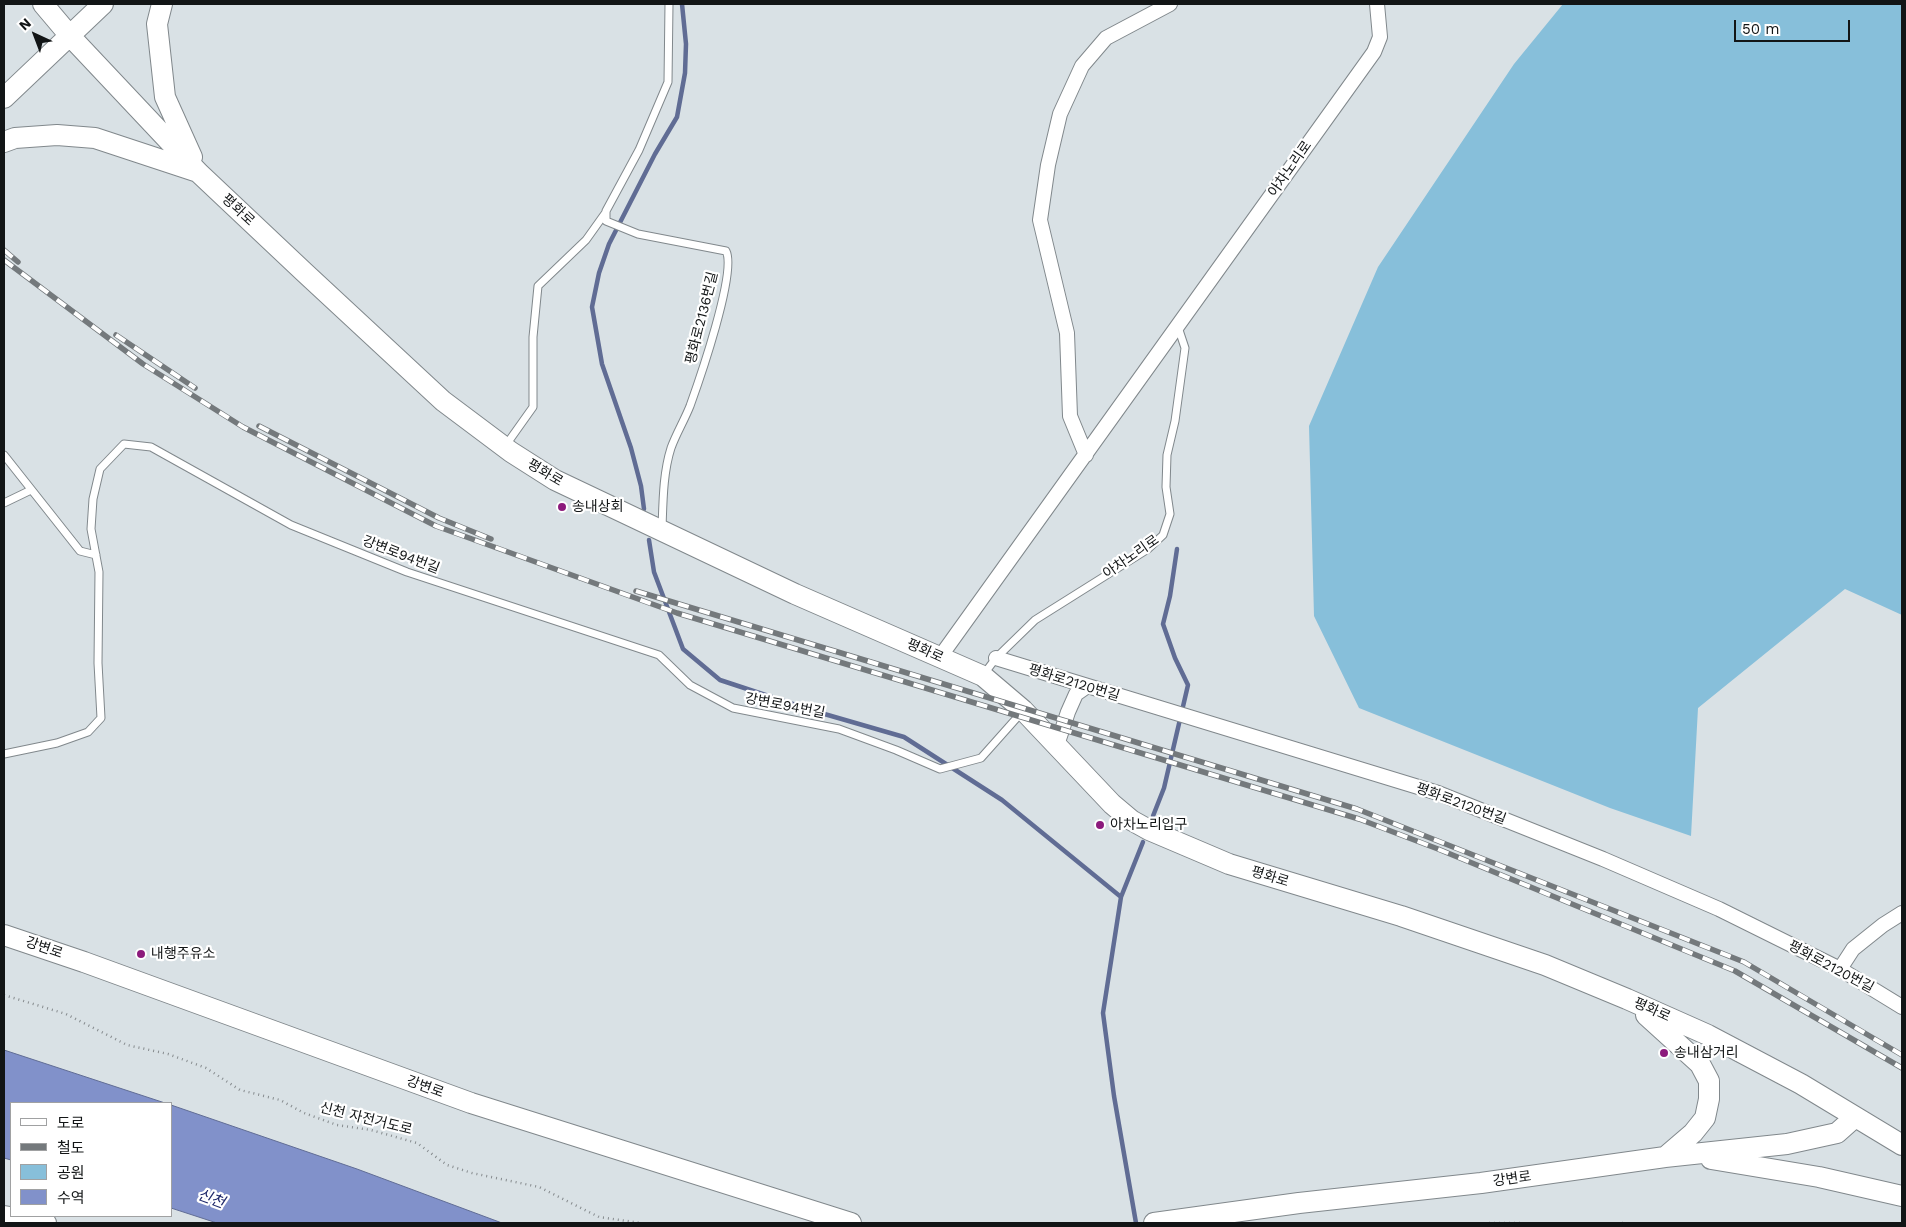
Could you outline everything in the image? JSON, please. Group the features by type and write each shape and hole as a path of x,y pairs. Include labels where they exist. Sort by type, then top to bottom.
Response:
{"main road":[{"name":"평화로","path":"43,4 70,36 198,173 443,400 504,447 555,480 795,594 983,676 1023,710 1098,790 1131,820 1229,864 1401,916 1516,955 1627,999 1716,1040 1801,1084 1902,1145"},
{"path":"4,98 103,4"},
{"path":"162,4 158,24 160,63 165,98 198,173"},
{"path":"4,142 15,138 57,135 95,138 198,173"},
{"name":"강변로","path":"4,935 84,962 471,1103 851,1223"},
{"path":"1627,999 1666,1031 1700,1064 1709,1081 1709,1099 1705,1118 1693,1133 1664,1158"},
{"name":"강변로","path":"1158,1223 1299,1203 1481,1183 1795,1142 1837,1133 1854,1116"},
{"path":"1687,1155 1819,1177 1902,1196"},
{"path":"4,1216 46,1223"}],"street":[{"path":"1086,456 1070,416 1067,333 1040,220 1048,165 1060,114 1082,66 1106,38 1170,4"},
{"name":"아차노리로","path":"940,657 1374,52 1380,36 1377,4"},
{"name":"평화로2120번길","path":"996,658 1438,793 1603,859 1719,909 1840,969 1902,1007"},
{"path":"1057,745 1076,694 1086,687"},
{"path":"1840,969 1853,949 1883,925 1902,913"}],"lane":[{"path":"504,447 533,407 532,337 538,286 586,240 606,212 639,150 668,82 669,4"},
{"name":"평화로2136번길","path":"606,212 606,221 638,234 726,251 729,257 726,281 710,344 689,408 671,450 665,481 661,531"},
{"name":"아차노리로","path":"983,676 996,658 1035,620 1148,550 1163,535 1170,514 1166,487 1167,454 1175,421 1185,348 1178,326"},
{"name":"강변로94번길","path":"4,754 56,743 88,732 101,718 98,662 99,572 92,529 93,499 100,469 124,444 151,447 291,526 407,572 659,655 690,685 733,708 839,729 940,769 981,758 1023,710"},
{"path":"4,456 80,551 96,555"},
{"path":"4,503 31,490"}],"path":[{"name":"신천 자전거도로","path":"4,995 66,1014 127,1045 168,1054 206,1068 240,1090 280,1100 304,1113 337,1125 371,1130 418,1143 447,1165 472,1173 539,1187 599,1217 641,1223"},
{"path":"1489,1223 1522,1223"}],"green space":[{"path":"1563,4 1902,4 1902,615 1845,589 1698,708 1691,836 1610,808 1359,708 1314,616 1309,426 1378,267 1514,64"}],"water":[{"path":"4,1050 162,1102 10,1102 10,1160 4,1158"},
{"name":"신천","path":"172,1105 357,1169 502,1223 217,1223 172,1208"}],"waterway":[{"path":"644,509 641,486 631,448 602,364 592,307 599,273 609,244 655,154 677,117 685,73 686,44 682,4"},
{"path":"649,540 654,572 683,649 720,680 814,711 904,737 1002,800 1121,897 1103,1013 1114,1096 1136,1223"},
{"path":"1153,816 1164,788 1188,685 1175,658 1163,624 1170,596 1177,549"},
{"path":"1121,897 1143,842"}],"railway":[{"path":"4,250 18,262"},
{"path":"4,260 143,364 243,427 436,526 677,613 1359,819 1438,849 1735,971 1902,1068"},
{"path":"116,335 195,388"},
{"path":"259,426 439,518 491,539"},
{"path":"636,591 1357,809 1744,962 1902,1055"}],"place":[{"name":"송내상회","path":"562,507"},
{"name":"아차노리입구","path":"1100,825"},
{"name":"내행주유소","path":"141,954"},
{"name":"송내삼거리","path":"1664,1053"}]}
